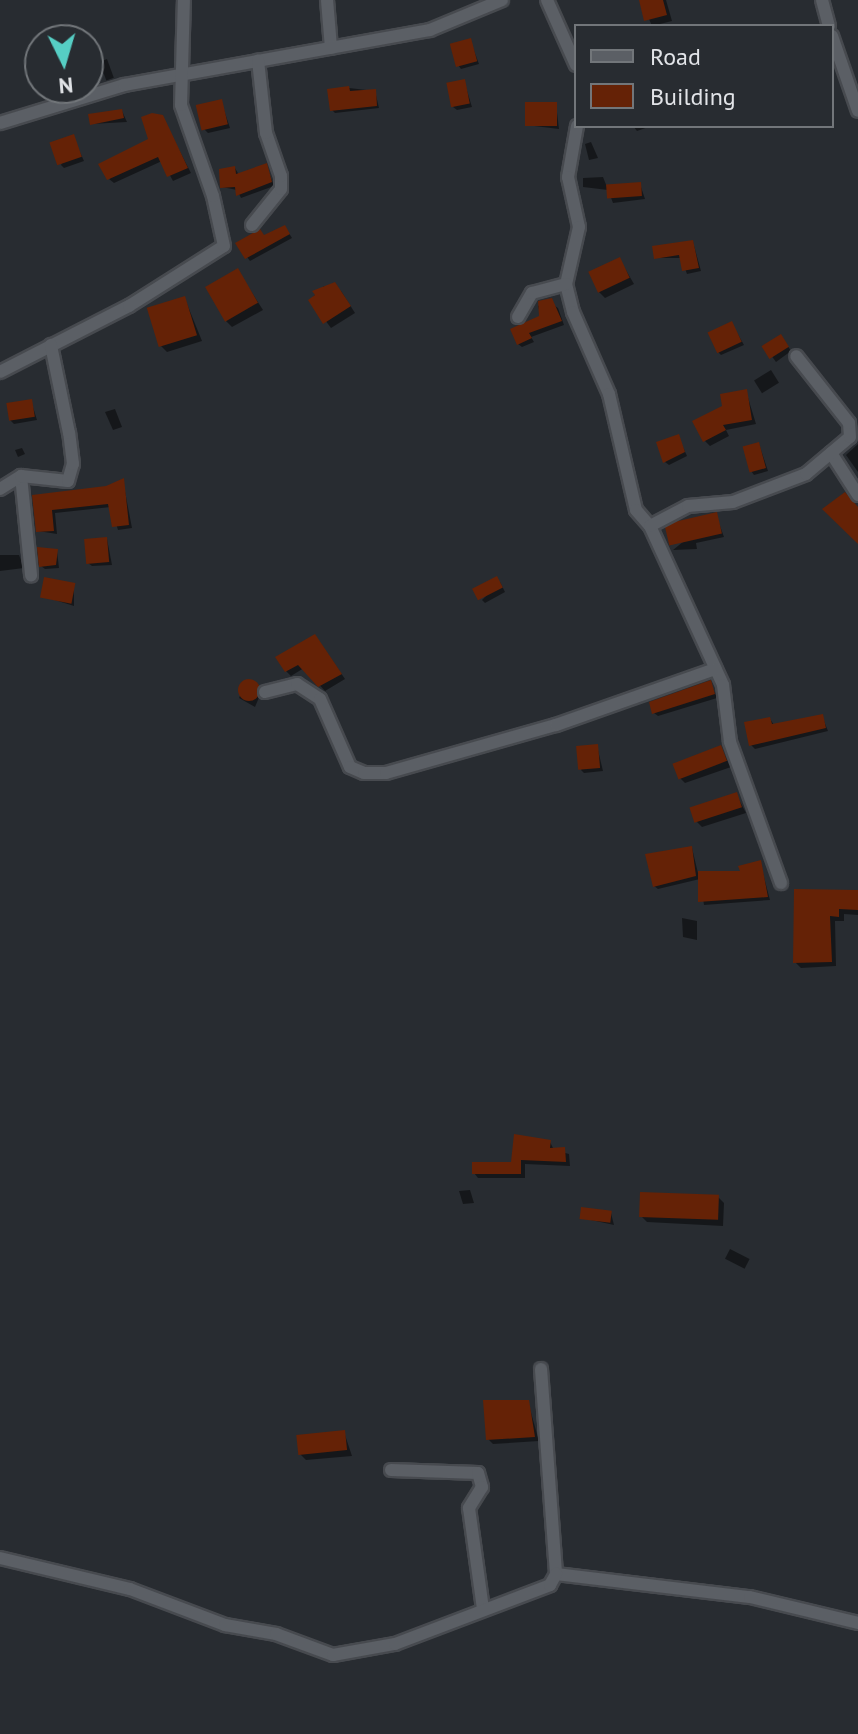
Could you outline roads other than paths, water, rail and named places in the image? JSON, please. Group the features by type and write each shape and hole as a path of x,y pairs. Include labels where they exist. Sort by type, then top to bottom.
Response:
{"street":[{"path":"0,372 129,306 224,246 213,196 184,120 184,0"},
{"path":"327,0 331,48"},
{"path":"0,123 43,113 95,92 430,30 502,0"},
{"path":"547,0 574,61"},
{"path":"822,0 828,24"},
{"path":"834,42 858,111"},
{"path":"252,225 281,189 281,176 266,133 258,60"},
{"path":"577,128 568,177 579,227 566,284 609,394 630,494 650,526 723,685 730,742 781,883"},
{"path":"518,317 532,293 566,284"},
{"path":"0,489 21,476 68,481 73,464 61,375 51,345"},
{"path":"650,526 688,506 733,502 806,474 854,434 849,423 796,356"},
{"path":"831,453 858,495"},
{"path":"21,476 31,575"},
{"path":"265,692 297,684 320,699 350,767 364,773 386,773 556,725 715,669"},
{"path":"0,1558 130,1589 225,1625 276,1634 333,1655 395,1644 550,1585 556,1574 541,1369"},
{"path":"391,1470 478,1473 482,1487 469,1508 483,1609"},
{"path":"556,1574 750,1597 858,1623"}]}
